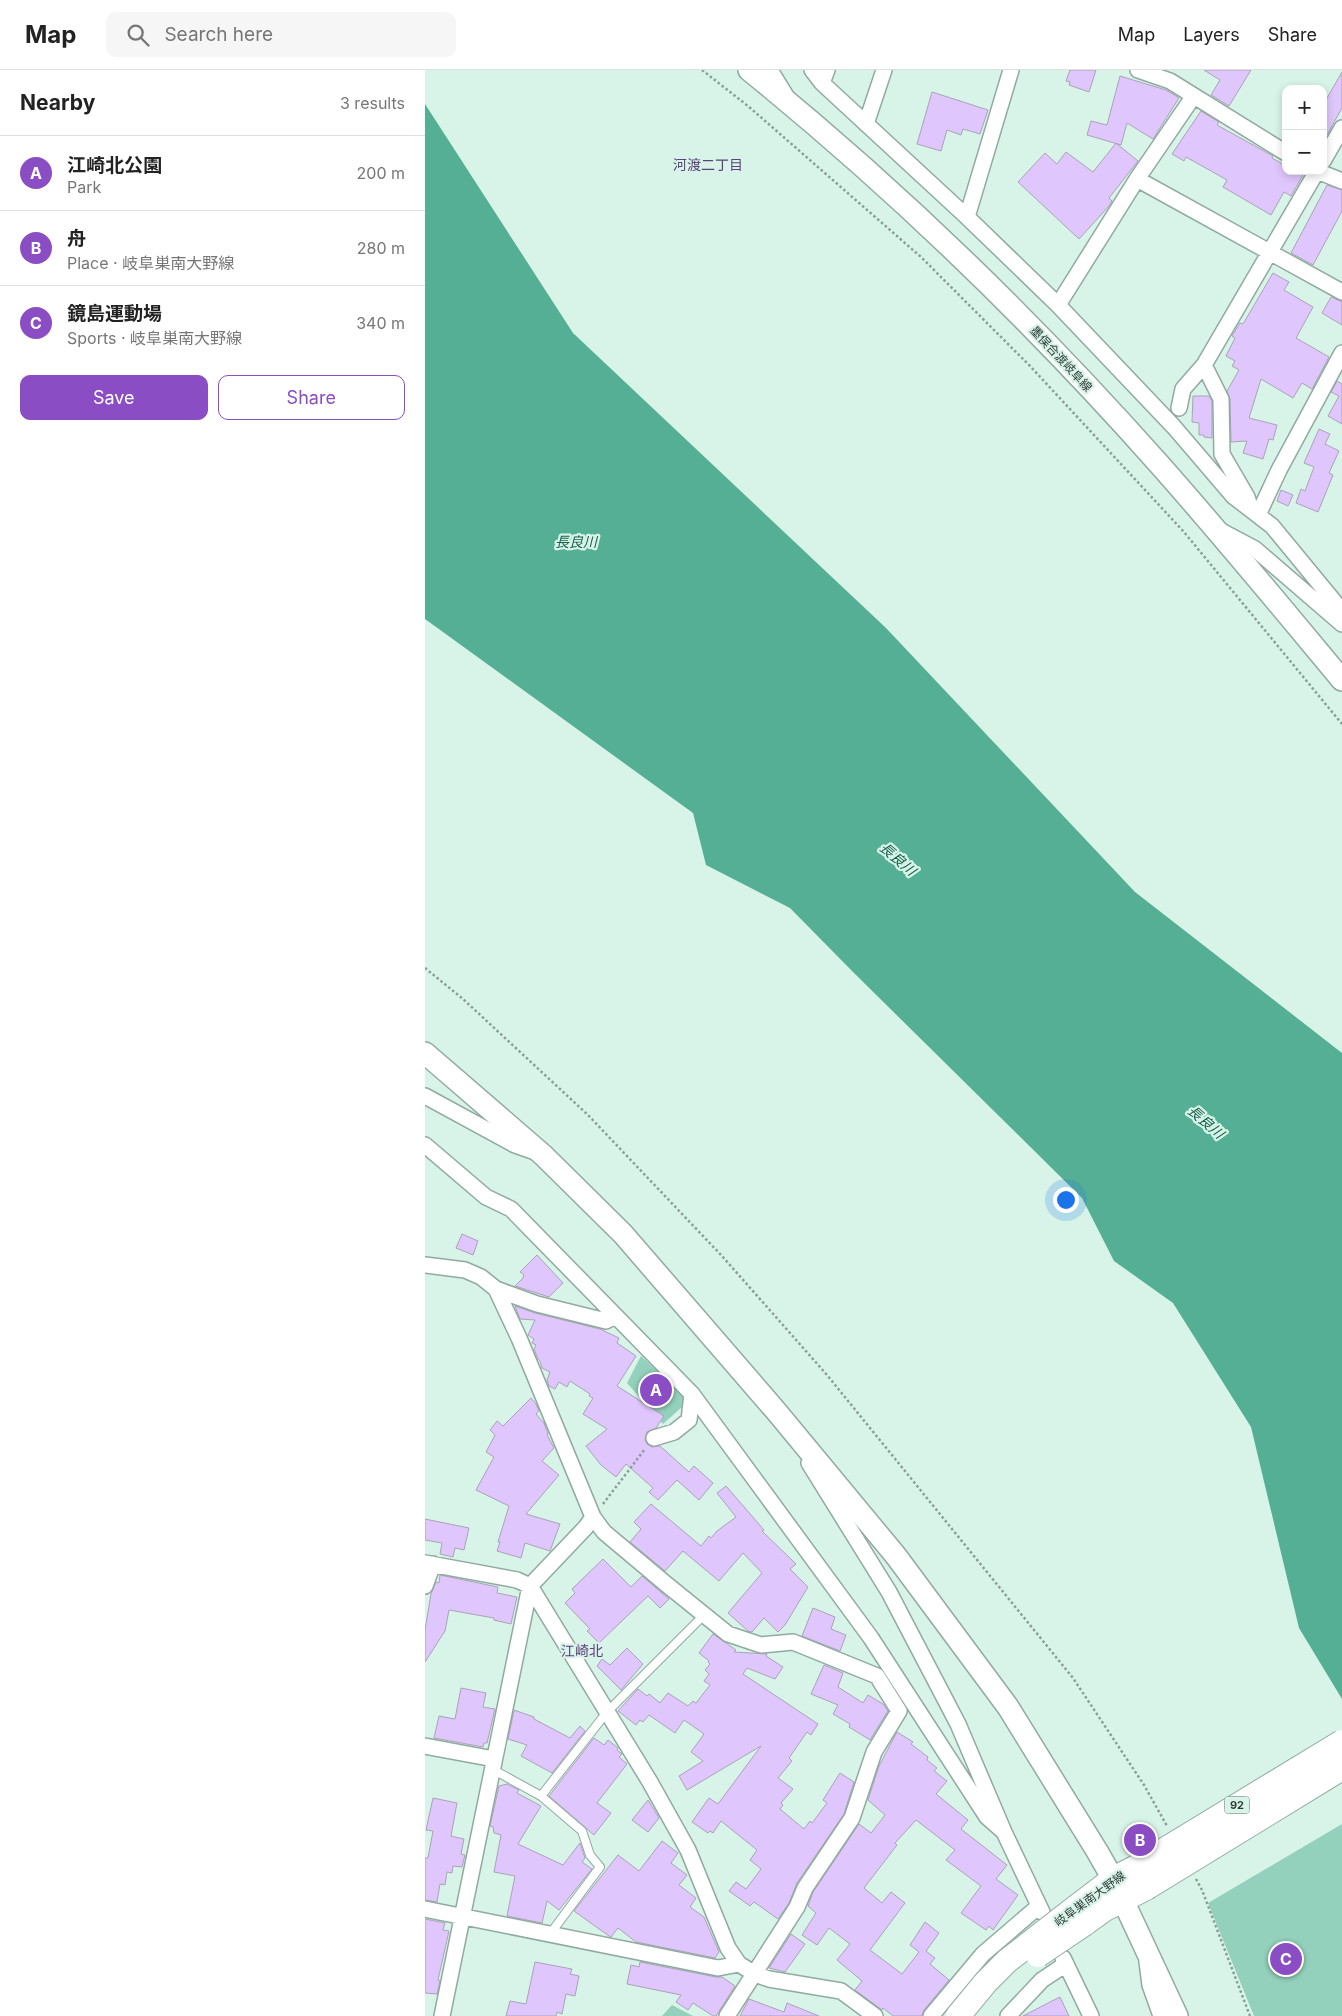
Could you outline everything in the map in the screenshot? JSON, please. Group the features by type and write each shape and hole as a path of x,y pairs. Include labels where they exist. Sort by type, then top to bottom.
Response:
{"main road":[{"name":"岐阜巣南大野線","path":"977,2016 1017,1973 1123,1874 1342,1742"},
{"name":"岐阜巣南大野線","path":"959,2016 1007,1961 1080,1916 1105,1910 1124,1901 1342,1768"}],"street":[{"name":"墨俣合渡岐阜線","path":"749,70 791,104 950,246 1019,314 1158,462 1215,527 1342,680"},
{"path":"769,70 791,104"},
{"path":"812,70 824,77 866,124 967,217 1058,306 1174,427 1233,496 1272,526 1342,611"},
{"path":"866,124 884,70"},
{"path":"967,217 1011,70"},
{"path":"1138,70 1171,82 1282,152"},
{"path":"1058,306 1137,179 1193,97"},
{"path":"1327,153 1342,128"},
{"path":"1179,408 1183,389 1204,365 1315,175"},
{"path":"1327,175 1342,180"},
{"path":"1137,179 1342,292"},
{"path":"1255,513 1342,353"},
{"path":"1204,365 1221,399 1222,454 1255,513"},
{"path":"1215,527 1255,549 1342,624"},
{"path":"425,1052 543,1155 623,1234 776,1411 897,1556 1008,1707 1123,1874 1124,1901 1177,2016"},
{"path":"425,1096 515,1145 543,1155"},
{"path":"425,1145 486,1197 511,1209 692,1394 871,1638 987,1817 1004,1832"},
{"path":"425,1266 465,1270 481,1277 495,1290 519,1338 593,1517 604,1532 728,1634 761,1645 793,1642 877,1676 899,1711 874,1752 852,1818 805,1888 797,1907 727,2016"},
{"path":"495,1290 537,1304 606,1321 615,1316"},
{"path":"654,1438 674,1432 689,1420 692,1394"},
{"path":"776,1411 889,1592 958,1724 1004,1832 1040,1909 983,1954 931,2016"},
{"path":"442,2016 530,1586 586,1528 593,1517"},
{"path":"425,1586 429,1563 517,1580 530,1586 650,1782 688,1850 728,1948 739,1964 755,1974 769,1979 841,1991 875,2016"},
{"path":"425,1746 493,1764"},
{"path":"425,1909 718,1968 739,1964"},
{"path":"1144,1945 1150,1985 1161,2016"},
{"path":"1008,2016 1041,1980 1064,1961 1091,2016"}],"lane":[{"path":"541,1796 607,1712 704,1614"},
{"path":"493,1764 541,1796 582,1831 590,1855 600,1867 550,1934"}],"path":[{"path":"702,70 749,106 921,257 1030,366 1184,532 1342,724"},
{"path":"425,968 463,999 588,1115 722,1256 827,1376 1073,1678 1144,1785 1168,1828"},
{"path":"593,1517 620,1479 654,1438"},
{"path":"1192,1872 1202,1890 1250,2016"}],"shaded area":[{"path":"641,1356 687,1398 682,1407 663,1424 627,1383"},
{"path":"1342,1824 1342,2016 1254,2016 1208,1903"},
{"path":"672,2005 693,2016 662,2016"}],"water":[{"name":"長良川","path":"425,104 573,333 886,628 1135,892 1342,1053 1342,1699 1299,1628 1251,1427 1173,1303 1114,1261 1082,1198 790,908 706,865 693,813 425,619"}],"building":[{"path":"1070,70 1096,70 1089,92 1069,85 1070,82 1066,81"},
{"path":"1204,70 1251,70 1229,106 1211,95 1220,80"},
{"path":"1342,72 1342,108 1327,135 1327,130 1327,98"},
{"path":"1120,76 1166,90 1179,98 1153,139 1127,123 1121,145 1087,135 1091,121 1107,125"},
{"path":"932,92 988,110 980,134 963,129 961,135 947,130 941,151 917,144"},
{"path":"1201,111 1219,122 1217,125 1273,156 1272,158 1282,164 1282,175 1303,175 1291,196 1284,192 1271,215 1223,187 1227,180 1186,157 1184,161 1172,154"},
{"path":"1116,143 1138,161 1109,198 1112,201 1109,206 1079,239 1018,182 1045,153 1057,164 1066,152 1093,172"},
{"path":"1327,185 1342,190 1342,211 1313,265 1291,253"},
{"path":"1273,273 1289,282 1284,290 1313,307 1296,338 1329,357 1312,389 1302,383 1293,398 1261,379 1249,418 1277,425 1273,440 1269,439 1263,459 1243,453 1247,441 1231,442 1230,399 1227,391 1239,370 1232,366 1235,361 1226,356 1235,338 1232,336 1240,323 1243,324"},
{"path":"1331,297 1342,302 1342,325 1322,313"},
{"path":"1337,381 1342,384 1342,424 1328,416 1339,396 1331,392"},
{"path":"1193,396 1209,396 1212,401 1212,438 1199,435 1199,423 1192,422"},
{"path":"1319,429 1330,434 1325,444 1339,451 1329,473 1333,475 1318,512 1296,503 1301,489 1305,491 1314,467 1304,463"},
{"path":"1281,490 1293,495 1288,506 1277,501"},
{"path":"462,1234 478,1241 473,1255 456,1248"},
{"path":"537,1255 563,1283 549,1297 515,1286 523,1278 524,1275 520,1272"},
{"path":"515,1306 535,1313 600,1329 619,1338 617,1343 636,1356 617,1386 664,1416 656,1428 647,1432 645,1440 647,1444 652,1447 660,1446 689,1472 694,1466 713,1483 699,1500 677,1480 658,1500 649,1492 653,1488 626,1464 616,1477 601,1465 586,1446 607,1429 583,1414 593,1398 570,1381 567,1387 559,1382 555,1389 549,1386 547,1380 550,1372 542,1368 534,1349 536,1345 532,1343 534,1339 528,1335 535,1320 520,1319"},
{"path":"531,1398 539,1411 536,1414 544,1423 547,1435 554,1448 542,1461 559,1475 526,1514 560,1524 550,1551 525,1543 521,1558 497,1551 509,1506 476,1490 494,1457 486,1452 495,1435 490,1430 497,1421 503,1426"},
{"path":"726,1486 764,1530 762,1531 796,1564 790,1569 808,1587 785,1625 778,1632 764,1618 752,1632 748,1631 728,1613 762,1573 743,1553 719,1581 683,1551 665,1571 630,1542 641,1529 634,1522 651,1504 701,1546 709,1536 711,1538 717,1531 736,1517 717,1493"},
{"path":"425,1519 469,1528 464,1550 455,1548 453,1557 440,1554 442,1543 425,1540"},
{"path":"603,1559 631,1587 642,1576 669,1599 660,1608 648,1596 599,1643 587,1631 590,1629 565,1603 575,1593 572,1589"},
{"path":"440,1575 498,1587 497,1593 517,1597 511,1624 494,1620 494,1618 449,1610 445,1631 425,1662 425,1630 431,1594 436,1582 439,1583"},
{"path":"813,1608 835,1617 831,1629 846,1635 840,1651 802,1636"},
{"path":"713,1634 736,1650 734,1652 767,1654 766,1656 783,1667 775,1679 747,1668 743,1674 818,1724 811,1735 807,1732 789,1758 792,1761 778,1778 793,1789 781,1803 783,1805 780,1809 804,1829 810,1821 812,1823 827,1803 823,1800 840,1773 854,1782 844,1814 797,1883 789,1903 778,1919 754,1902 750,1906 729,1891 736,1882 746,1889 761,1869 750,1860 757,1850 721,1821 713,1833 710,1831 708,1833 692,1822 709,1798 718,1804 761,1746 687,1790 679,1776 703,1761 691,1752 704,1734 684,1720 675,1733 649,1715 643,1722 640,1720 636,1725 618,1711 638,1689 647,1696 649,1694 660,1703 668,1693 688,1706 693,1701 696,1703 710,1685 704,1681 709,1674 705,1670 710,1664 709,1661 699,1653"},
{"path":"627,1648 643,1664 621,1690 597,1666 602,1659 610,1665"},
{"path":"824,1665 843,1673 838,1687 863,1703 868,1695 883,1704 888,1711 870,1740 849,1727 850,1724 833,1714 838,1705 811,1694"},
{"path":"461,1688 486,1693 483,1707 495,1709 487,1743 484,1743 483,1747 434,1738 439,1716 455,1719"},
{"path":"514,1710 534,1717 534,1719 570,1738 580,1726 585,1731 552,1773 521,1756 527,1745 508,1739"},
{"path":"897,1732 913,1742 911,1744 928,1757 927,1760 937,1768 934,1771 947,1781 936,1794 968,1820 961,1829 1007,1865 996,1879 1018,1895 993,1930 989,1926 986,1930 961,1913 981,1886 946,1860 955,1850 916,1820 895,1843 897,1845 864,1888 882,1903 891,1892 905,1903 870,1950 902,1974 919,1952 910,1945 925,1922 939,1933 926,1951 935,1958 930,1964 949,1980 924,2010 922,2016 893,2016 855,1990 862,1981 837,1960 850,1944 829,1928 817,1945 802,1935 816,1913 808,1906 813,1892 859,1824 871,1833 885,1815 868,1800 879,1766"},
{"path":"594,1738 604,1745 608,1740 618,1748 617,1750 622,1754 619,1757 627,1764 597,1803 611,1813 594,1835 549,1796"},
{"path":"507,1784 519,1790 517,1793 541,1806 518,1844 563,1865 580,1843 585,1858 582,1862 592,1869 559,1910 547,1901 542,1923 507,1916 515,1876 494,1872 501,1835 494,1833 493,1827 490,1826 499,1786"},
{"path":"433,1798 457,1803 451,1836 464,1839 461,1854 465,1855 462,1867 453,1866 452,1873 447,1872 445,1885 440,1884 437,1902 425,1900 425,1858 428,1858 433,1831 426,1830"},
{"path":"648,1800 659,1818 648,1832 632,1820"},
{"path":"662,1841 678,1853 671,1863 687,1875 679,1885 696,1898 690,1907 704,1917 719,1952 715,1958 636,1942 618,1928 611,1937 574,1911 618,1855 639,1871"},
{"path":"425,1919 445,1923 443,1930 449,1931 438,1980 440,1981 437,1994 425,1993"},
{"path":"791,1934 805,1944 785,1972 769,1968"},
{"path":"535,1962 572,1969 570,1974 579,1976 575,1996 566,1994 562,2014 557,2012 556,2016 506,2016 510,2001 526,2004"},
{"path":"640,1962 722,1977 735,1986 716,2016 693,2003 688,2010 676,2002 681,1995 627,1984 631,1965 639,1967"},
{"path":"1060,1997 1069,2016 1023,2016 1052,2001"},
{"path":"749,1999 784,2012 787,2003 819,2016 740,2016"}],"place":[{"name":"江崎北公園","path":"656,1390"},
{"name":"舟","path":"1140,1840"},
{"name":"鏡島運動場","path":"1286,1959"}],"district":[{"name":"河渡二丁目","path":"708,165"},
{"name":"江崎北","path":"582,1651"}]}
